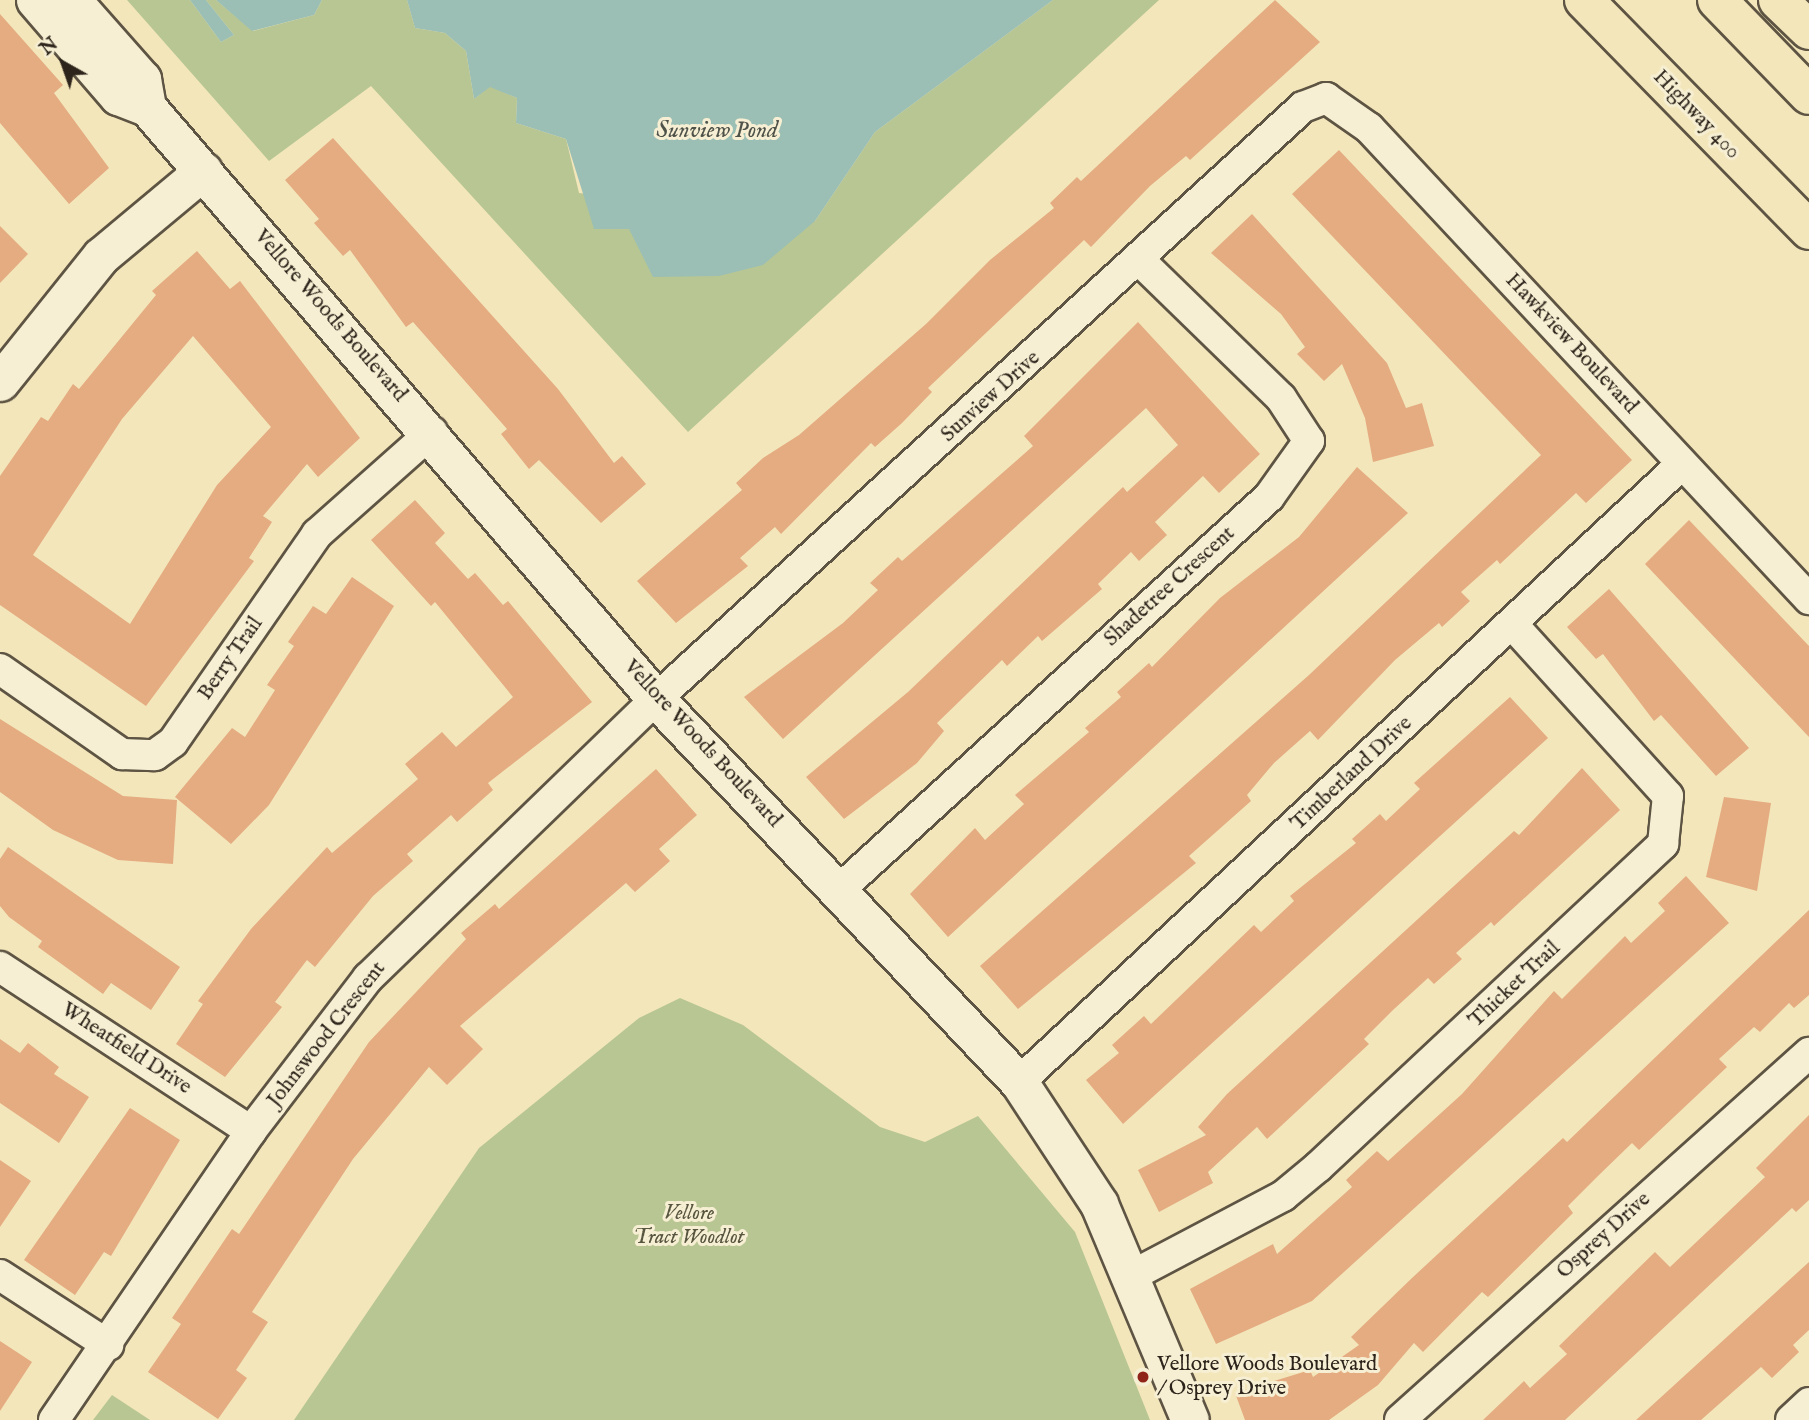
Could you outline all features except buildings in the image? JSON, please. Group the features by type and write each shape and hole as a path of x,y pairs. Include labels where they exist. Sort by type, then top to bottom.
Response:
{"highway":[{"name":"Highway 400","path":"1584,0 1809,231"},
{"path":"1717,0 1809,95"},
{"path":"1778,0 1809,30"}],"street":[{"name":"Vellore Woods Boulevard","path":"35,0 118,96 147,107 432,432 656,699 1019,1082 1099,1204 1133,1275 1190,1420"},
{"name":"Vellore Woods Boulevard","path":"72,0 142,79 147,107"},
{"name":"Sunview Drive","path":"656,699 1141,262 1303,107 1326,98"},
{"name":"Hawkview Boulevard","path":"1326,98 1369,128 1809,599"},
{"path":"3,370 101,256 203,171"},
{"name":"Shadetree Crescent","path":"839,890 1269,497 1309,441 1281,398 1141,262"},
{"name":"Berry Trail","path":"0,669 122,754 155,755 173,743 317,534 432,432"},
{"name":"Timberland Drive","path":"1019,1082 1513,625 1682,464"},
{"name":"Thicket Trail","path":"1133,1275 1283,1196 1318,1167 1663,844 1668,796 1513,625"},
{"name":"Johnswood Crescent","path":"54,1420 108,1345 251,1131 368,978 656,699"},
{"name":"Wheatfield Drive","path":"0,967 251,1131"},
{"name":"Osprey Drive","path":"1400,1420 1809,1053"},
{"path":"0,1275 108,1345"},
{"path":"1791,1420 1809,1403"}],"green space":[{"path":"127,0 190,0 221,42 234,35 206,0 216,0 253,31 314,15 322,0 407,0 415,28 445,33 466,51 474,99 490,86 517,98 516,123 566,139 579,193 815,221 875,132 1053,0 1159,0 688,432 371,86 269,161"},
{"name":"Vellore Tract Woodlot","path":"680,998 743,1025 880,1127 925,1142 978,1116 1075,1232 1150,1420 294,1420 479,1148 639,1018"},
{"path":"112,1395 150,1420 93,1420"}],"water":[{"path":"190,0 206,0 234,35 221,42"},
{"path":"216,0 322,0 314,15 252,31"},
{"name":"Sunview Pond","path":"407,0 1053,0 875,132 815,221 763,265 719,276 653,277 629,229 594,229 566,139 516,123 517,98 490,87 474,99 466,51 445,33 415,28"}],"place":[{"name":"Vellore Woods Boulevard / Osprey Drive","path":"1143,1377"}]}
